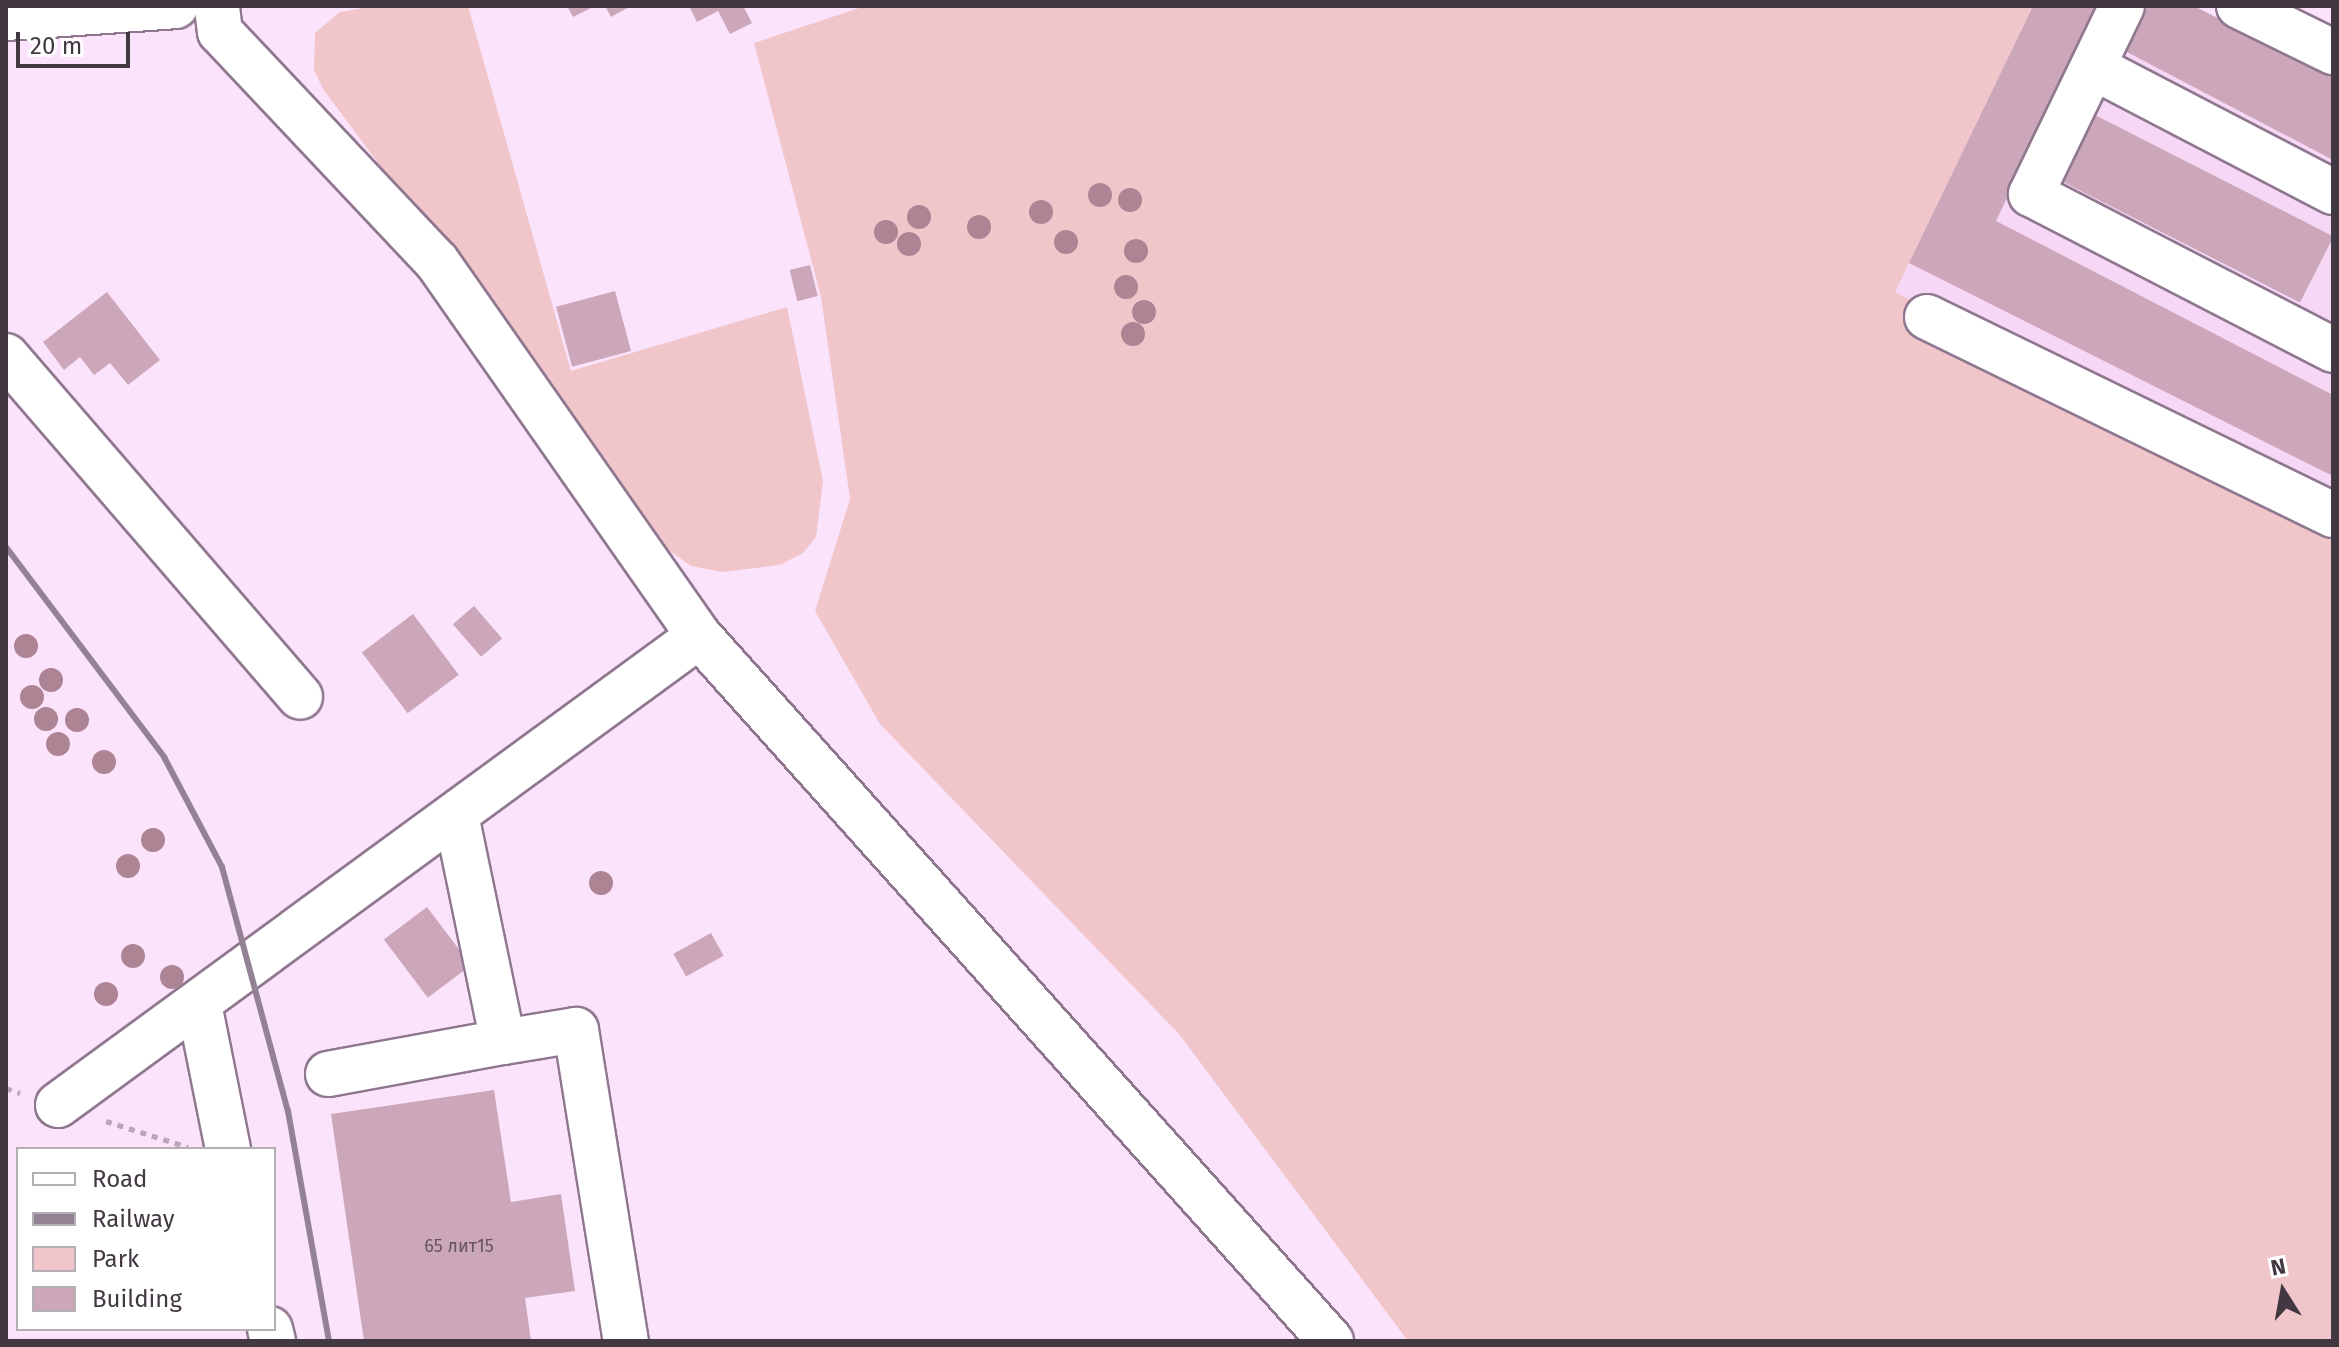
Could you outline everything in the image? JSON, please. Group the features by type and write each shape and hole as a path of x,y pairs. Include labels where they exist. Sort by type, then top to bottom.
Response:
{"main road":[{"path":"6,18 176,6"},
{"path":"217,6 220,32 437,262 699,636 1331,1341"},
{"path":"2122,6 2031,194 2333,350"},
{"path":"2239,6 2333,52"},
{"path":"2093,67 2333,192"},
{"path":"1927,317 2333,515"},
{"path":"6,356 300,697"},
{"path":"58,1105 699,636"},
{"path":"456,816 503,1042"},
{"path":"199,1004 228,1147"},
{"path":"328,1074 576,1030 626,1341"}],"shaded area":[{"path":"2033,6 2194,6 2333,77 2333,522 1895,292"}],"green space":[{"path":"376,6 468,6 571,371 787,307 823,481 816,537 803,553 780,565 722,572 691,566 663,546 323,89 314,70 315,33 340,12"},
{"path":"865,6 2033,6 1895,292 2333,522 2333,1341 1408,1341 1179,1034 880,724 815,611 850,499 821,297 754,43"}],"building":[{"path":"567,6 595,6 573,17"},
{"path":"605,6 631,6 611,17"},
{"path":"689,6 743,6 752,23 730,34 718,11 697,22"},
{"path":"2033,6 2099,6 1996,221 2333,395 2333,476 1909,263"},
{"path":"2148,6 2194,6 2333,77 2333,160 2125,51"},
{"path":"2093,114 2333,236 2300,303 2059,180"},
{"path":"810,265 818,296 797,301 790,270"},
{"path":"615,291 631,351 572,367 556,307"},
{"path":"107,292 160,360 128,385 110,363 94,375 80,357 64,370 43,342"},
{"path":"474,606 502,638 481,657 453,624"},
{"path":"413,614 459,675 408,713 362,653"},
{"path":"427,907 471,965 428,998 384,939"},
{"path":"711,933 724,956 686,977 673,954"},
{"path":"494,1090 511,1202 561,1194 575,1291 525,1298 531,1341 364,1341 331,1114"}],"railway":[{"path":"6,547 164,757 222,867 288,1111 329,1341"}]}
